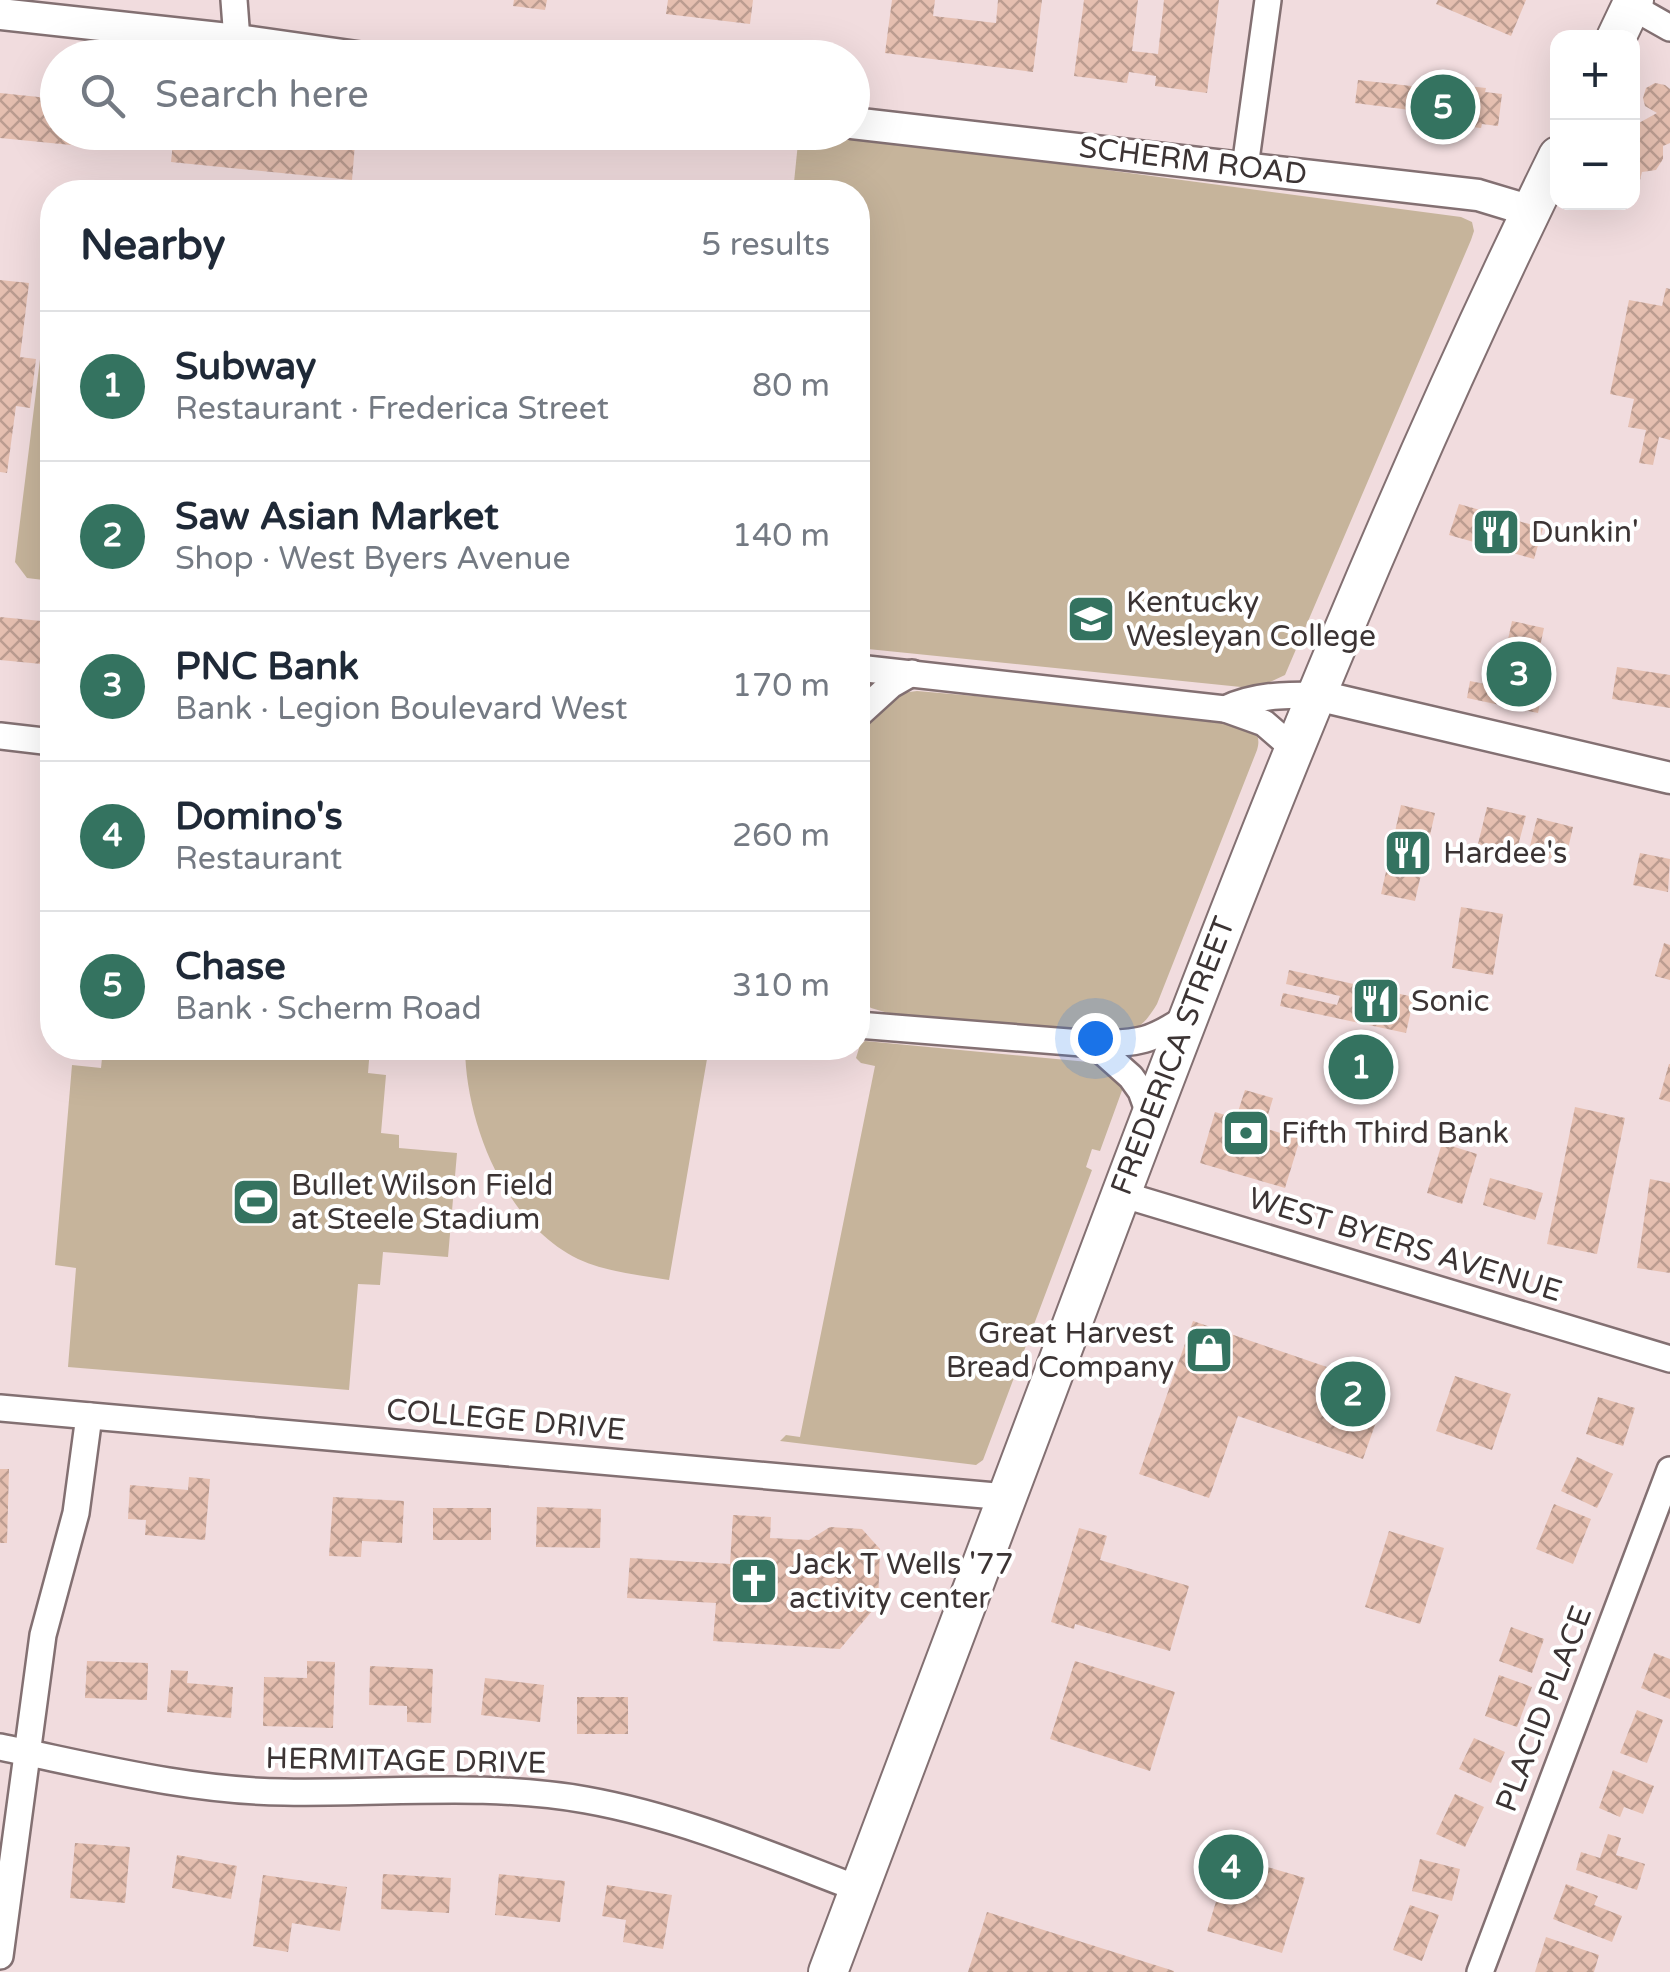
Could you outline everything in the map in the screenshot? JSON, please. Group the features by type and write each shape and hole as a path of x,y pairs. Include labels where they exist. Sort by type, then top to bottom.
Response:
{"main road":[{"name":"FREDERICA STREET","path":"828,1972 1120,1194 1294,749 1420,453 1550,172"}],"street":[{"path":"0,14 237,40 234,0"},
{"path":"1244,167 1268,0"},
{"path":"1627,14 1670,28"},
{"name":"SCHERM ROAD","path":"870,124 1478,195 1530,211"},
{"path":"870,669 1226,709 1264,723 1294,749"},
{"path":"870,704 891,685 912,674"},
{"path":"1226,709 1268,696 1316,695 1670,778"},
{"path":"0,736 40,741"},
{"path":"870,1023 1094,1044 1139,1043 1188,1016"},
{"path":"1094,1044 1131,1076 1150,1116"},
{"name":"WEST BYERS AVENUE","path":"1120,1194 1670,1359"},
{"name":"COLLEGE DRIVE","path":"0,1408 1007,1497"},
{"path":"0,1956 43,1635 76,1513 89,1416"},
{"name":"PLACID PLACE","path":"1480,1972 1670,1470"},
{"name":"HERMITAGE DRIVE","path":"0,1747 160,1780 239,1790 458,1789 583,1799 699,1829 859,1889"}],"shaded area":[{"path":"870,139 1461,217 1472,222 1471,240 1285,675 1261,686 1241,687 870,649 870,180 794,180 797,150 870,150"},
{"path":"40,359 40,580 27,578 15,562"},
{"path":"917,691 1226,718 1255,731 1257,750 1157,1004 1138,1027 1121,1036 898,1016 870,1007 870,718 902,693"},
{"path":"870,1041 1099,1063 1124,1085 1100,1151 1092,1149 1086,1167 1092,1170 983,1460 976,1465 780,1441 786,1435 800,1437 875,1066 858,1060 870,1060"},
{"name":"Bullet Wilson Field at Steele Stadium","path":"102,1060 369,1060 368,1073 386,1075 381,1133 399,1135 399,1148 457,1153 448,1257 383,1252 380,1285 358,1284 349,1390 68,1367 76,1268 55,1265 72,1065 101,1068"},
{"path":"466,1060 707,1060 669,1280 611,1270 578,1259 552,1243 530,1222 494,1168 482,1139"}],"building":[{"path":"514,0 547,0 545,10 513,6"},
{"path":"668,0 753,0 750,24 666,14"},
{"path":"892,0 935,0 933,16 996,23 998,0 1042,0 1033,72 885,53"},
{"path":"1084,0 1138,0 1132,51 1158,54 1164,0 1219,0 1207,93 1155,86 1156,76 1129,72 1127,83 1074,76"},
{"path":"1438,0 1526,0 1511,36 1436,4"},
{"path":"1358,80 1420,87 1438,83 1486,88 1485,92 1502,94 1498,126 1433,123 1434,117 1417,115 1418,111 1355,103"},
{"path":"1655,83 1670,89 1670,143 1663,146 1663,159 1656,170 1642,172 1640,180 1640,122 1657,113 1645,106 1646,88"},
{"path":"0,93 40,97 40,142 0,138"},
{"path":"172,150 354,150 352,180 171,162"},
{"path":"0,280 29,283 20,357 36,359 30,408 16,406 7,473 0,472"},
{"path":"1666,288 1670,289 1670,440 1659,437 1653,465 1639,463 1646,430 1628,427 1634,399 1610,394 1629,300 1662,306"},
{"name":"Dunkin'","path":"1459,504 1543,528 1534,559 1449,535"},
{"path":"0,617 40,621 40,664 0,660"},
{"path":"1512,621 1544,628 1536,665 1548,667 1538,713 1467,698 1470,681 1490,685 1496,656 1504,658"},
{"path":"1617,667 1670,675 1670,708 1612,699"},
{"name":"Hardee's","path":"1401,805 1435,813 1415,901 1381,894"},
{"path":"1487,807 1526,816 1516,853 1478,844"},
{"path":"1537,818 1573,827 1565,862 1528,854"},
{"path":"1640,853 1670,859 1668,892 1633,885"},
{"path":"1461,907 1503,914 1493,975 1452,968"},
{"path":"1664,943 1670,945 1670,980 1655,976"},
{"name":"Sonic","path":"1289,970 1414,997 1406,1033 1280,1006 1283,993 1337,1005 1340,996 1286,984"},
{"path":"1336,1047 1393,1066 1386,1087 1329,1068"},
{"path":"1670,1064 1670,1102 1659,1099"},
{"name":"Fifth Third Bank","path":"1245,1090 1273,1098 1264,1128 1300,1139 1285,1188 1200,1163 1215,1112 1236,1118"},
{"path":"1575,1107 1625,1118 1597,1254 1547,1244"},
{"path":"1442,1143 1477,1154 1462,1204 1427,1193"},
{"path":"1490,1178 1543,1193 1535,1220 1483,1205"},
{"path":"1650,1179 1670,1183 1670,1273 1637,1268"},
{"path":"1193,1321 1388,1388 1363,1459 1238,1416 1209,1498 1139,1474"},
{"path":"1455,1376 1511,1394 1492,1450 1436,1431"},
{"path":"1598,1397 1635,1408 1623,1446 1586,1434"},
{"path":"1577,1457 1613,1474 1597,1508 1561,1491"},
{"path":"0,1469 9,1469 7,1543 0,1543"},
{"path":"189,1477 210,1479 205,1540 145,1535 146,1520 128,1519 130,1485 188,1490"},
{"path":"333,1497 404,1501 402,1543 362,1541 361,1557 329,1556"},
{"path":"1554,1504 1591,1519 1573,1564 1536,1549"},
{"path":"537,1507 601,1509 600,1548 536,1547"},
{"path":"433,1508 491,1508 491,1540 433,1540"},
{"name":"Jack T Wells '77 activity center","path":"733,1515 771,1517 770,1538 809,1540 830,1527 862,1529 880,1549 878,1604 840,1649 713,1641 716,1603 627,1598 630,1558 730,1564"},
{"path":"1079,1528 1107,1536 1100,1560 1189,1586 1170,1651 1075,1624 1074,1629 1051,1622"},
{"path":"1389,1531 1444,1548 1420,1624 1365,1607"},
{"path":"1511,1627 1544,1639 1532,1673 1499,1661"},
{"path":"1654,1653 1670,1659 1670,1699 1641,1688"},
{"path":"87,1661 148,1663 147,1700 85,1698"},
{"path":"307,1661 335,1662 333,1728 263,1726 264,1677 307,1678"},
{"path":"1075,1661 1175,1692 1150,1771 1050,1739"},
{"path":"370,1666 433,1669 431,1723 407,1722 407,1706 369,1705"},
{"path":"171,1670 188,1671 187,1683 233,1687 231,1718 167,1712"},
{"path":"1499,1675 1532,1687 1517,1727 1485,1716"},
{"path":"485,1678 544,1685 540,1722 481,1715"},
{"path":"577,1697 628,1697 628,1734 577,1734"},
{"path":"1637,1710 1663,1720 1647,1763 1620,1753"},
{"path":"1474,1738 1505,1752 1491,1783 1459,1769"},
{"path":"1613,1770 1654,1786 1643,1814 1624,1807 1620,1817 1599,1808"},
{"path":"1455,1794 1484,1807 1465,1847 1436,1834"},
{"path":"1608,1834 1621,1838 1616,1855 1645,1864 1637,1890 1576,1870 1581,1852 1600,1858"},
{"path":"75,1843 130,1847 125,1903 70,1898"},
{"path":"177,1855 237,1866 231,1899 172,1888"},
{"path":"1230,1856 1305,1878 1282,1953 1207,1931"},
{"path":"1420,1859 1460,1869 1452,1901 1412,1891"},
{"path":"383,1874 451,1878 449,1913 381,1909"},
{"path":"499,1874 565,1881 560,1922 495,1915"},
{"path":"263,1875 347,1887 340,1931 292,1923 288,1952 253,1946"},
{"path":"1566,1884 1598,1896 1594,1905 1622,1916 1612,1942 1553,1919"},
{"path":"607,1885 672,1895 663,1949 623,1942 626,1920 602,1916"},
{"path":"1410,1905 1439,1915 1422,1961 1393,1950"},
{"path":"987,1912 1174,1971 1174,1972 968,1972"},
{"path":"1546,1937 1599,1955 1594,1972 1535,1972"}],"place":[{"name":"Chase","path":"1443,107"},
{"name":"Dunkin'","path":"1496,532"},
{"name":"Kentucky Wesleyan College","path":"1091,619"},
{"name":"PNC Bank","path":"1519,674"},
{"name":"Hardee's","path":"1408,853"},
{"name":"Sonic","path":"1376,1001"},
{"name":"Subway","path":"1361,1067"},
{"name":"Fifth Third Bank","path":"1246,1133"},
{"name":"Bullet Wilson Field at Steele Stadium","path":"256,1202"},
{"name":"Great Harvest Bread Company","path":"1209,1350"},
{"name":"Saw Asian Market","path":"1353,1394"},
{"name":"Jack T Wells '77 activity center","path":"754,1581"},
{"name":"Domino's","path":"1231,1867"}]}
